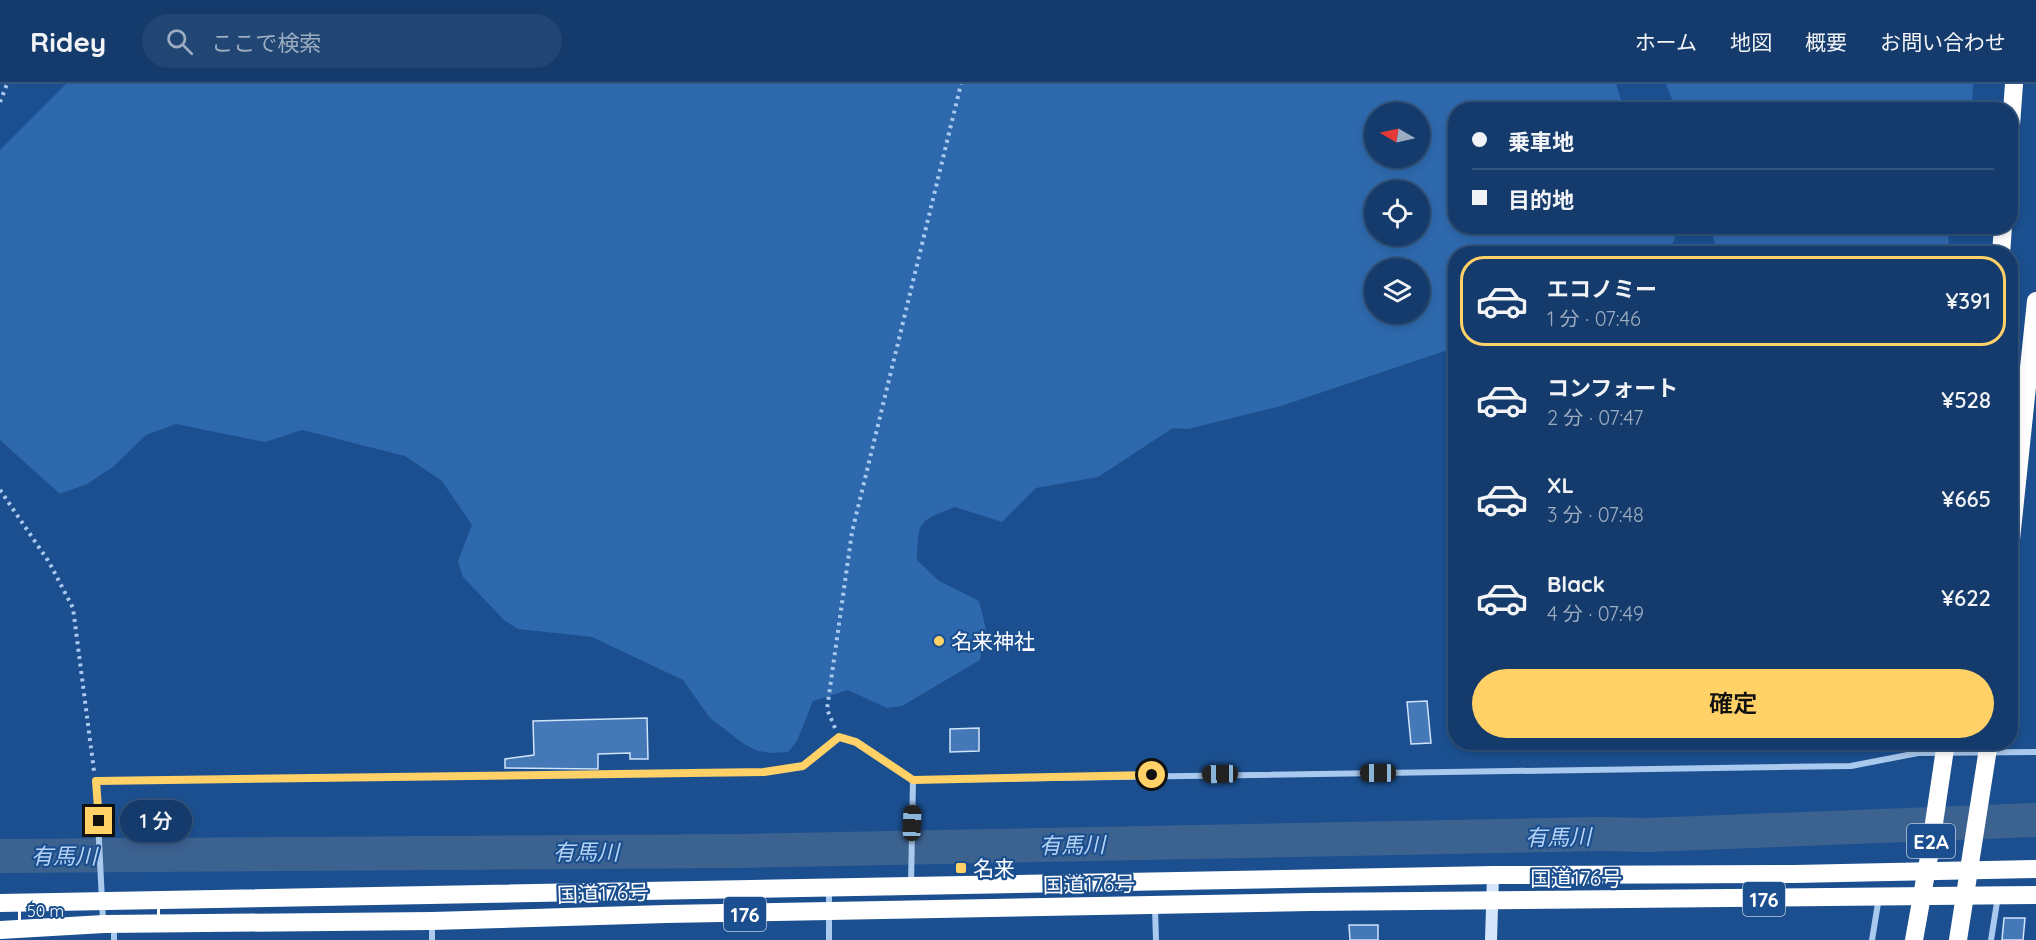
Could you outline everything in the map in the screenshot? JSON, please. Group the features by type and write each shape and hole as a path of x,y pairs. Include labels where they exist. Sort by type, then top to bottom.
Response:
{"highway":[{"path":"2013,102 2014,84"},
{"path":"2018,473 2036,301"},
{"name":"E2A","path":"1914,940 1945,750"},
{"name":"E2A","path":"1958,940 1988,750"},
{"name":"国道176号","path":"0,903 102,895 2036,869"},
{"name":"国道176号","path":"0,930 110,930 1155,905 2036,895"}],"street":[{"path":"110,930 102,895 96,781 764,772 803,766 839,737 856,742 913,780 1851,766 1918,753 2036,752"},
{"path":"911,885 913,780"},
{"path":"1491,940 1493,875"},
{"path":"829,886 829,940"},
{"path":"1991,940 1998,896"},
{"path":"1872,940 1879,897"},
{"path":"1155,905 1156,940"},
{"path":"432,921 432,940"}],"path":[{"path":"0,102 7,84"},
{"path":"839,737 827,709 852,532 961,84"},
{"path":"0,490 50,562 73,608 96,781"}],"shaded area":[{"path":"66,84 1616,84 1623,102 1448,102 1448,234 1674,234 1675,238 1671,246 1448,246 1448,350 1281,406 1188,429 1173,428 1098,477 1036,488 1002,522 955,507 933,516 922,524 918,537 917,560 939,581 979,601 986,629 980,660 902,706 887,708 848,690 813,701 797,741 788,752 758,751 744,744 710,718 683,680 592,637 518,629 505,621 463,577 458,561 472,525 442,481 405,456 302,430 265,442 176,424 146,435 113,467 87,484 60,494 0,440 0,150"},
{"path":"1666,84 1973,84 1972,102 1673,102"},
{"path":"1713,234 1948,234 1949,246 1715,246"}],"building":[{"path":"1427,701 1431,743 1411,744 1407,702"},
{"path":"647,718 648,759 630,759 630,753 598,754 598,769 505,768 505,759 534,755 533,721"},
{"path":"979,728 979,751 950,752 950,729"},
{"path":"2004,918 2025,918 2023,940 2002,940"},
{"path":"1349,925 1378,925 1378,940 1350,940"}],"waterway":[{"name":"有馬川","path":"0,856 736,851 1598,834 1647,835 2036,820"}],"place":[{"name":"名来神社","path":"939,641"},
{"name":"名来","path":"961,868"}],"route":[{"path":"99,821 96,781 764,772 803,766 839,737 856,742 913,780 1152,775"}]}
